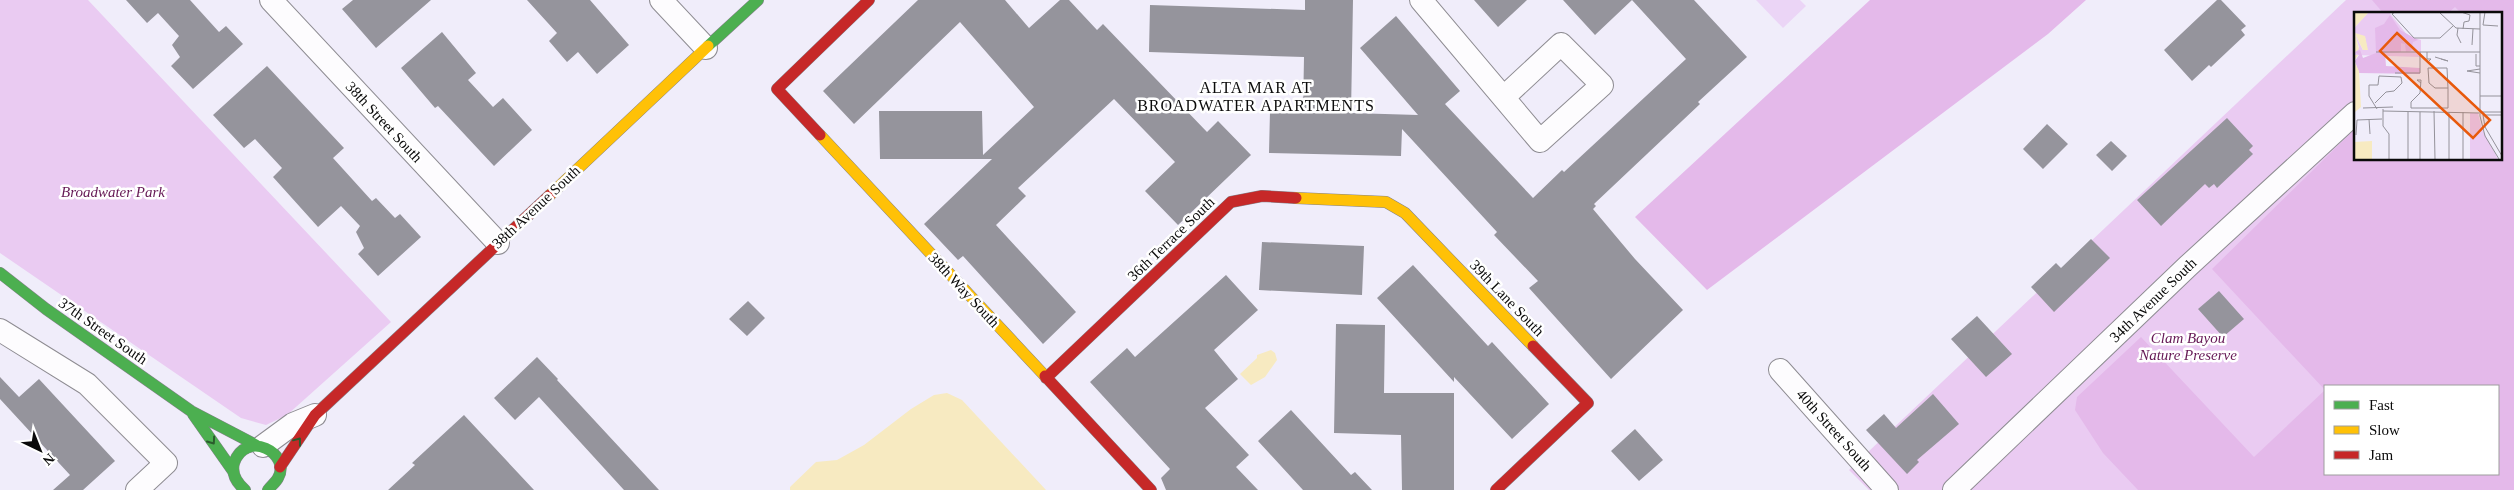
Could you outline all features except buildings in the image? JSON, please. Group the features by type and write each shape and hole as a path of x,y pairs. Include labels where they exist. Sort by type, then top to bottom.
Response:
{"street":[{"name":"38th Street South","path":"271,0 498,243"},
{"path":"661,0 706,48"},
{"name":"38th Avenue South","path":"268,490 315,415 758,0"},
{"name":"38th Way South","path":"869,0 777,89 1151,490"},
{"path":"1421,0 1504,97"},
{"name":"34th Avenue South","path":"1954,490 2188,266 2354,114"},
{"name":"36th Terrace South","path":"1046,378 1231,202 1262,196 1386,202 1405,213"},
{"name":"39th Lane South","path":"1405,213 1588,403 1496,490"},
{"name":"37th Street South","path":"0,273 46,309 191,411 276,455 280,471"},
{"path":"0,330 87,384 166,463 136,490"},
{"name":"40th Street South","path":"1780,370 1887,490"},
{"name":"37th Street South","path":"191,411 231,477 245,490"},
{"name":"38th Avenue South","path":"260,446 293,424 315,415"},
{"path":"231,477 234,463 242,450 260,446"},
{"path":"280,471 289,486"}],"green space":[{"name":"Broadwater Park","path":"0,0 88,0 391,322 287,415 266,425 241,418 0,253"},
{"name":"Clam Bayou Nature Preserve","path":"2346,0 2514,0 2514,490 1869,490 1849,470"}],"shaded area":[{"path":"1756,0 1800,0 1806,6 1783,28"},
{"path":"1870,0 2086,0 2048,34 1707,290 1635,217"},
{"path":"2372,0 2514,0 2514,490 2138,490 2103,453 2075,410 2077,397 2141,337 2254,457 2324,391 2324,475 2499,475 2499,385 2324,385 2324,389 2212,269 2354,130 2354,160 2502,160 2502,12 2460,12 2455,7 2449,12 2382,12"},
{"path":"1271,350 1275,353 1277,360 1265,377 1251,385 1240,374 1257,358 1257,355"},
{"path":"947,393 962,400 1046,490 790,490 790,487 816,462 837,460 864,445 911,409 934,395"}],"traffic: fast":[{"path":"708,46 758,0"},
{"path":"0,273 46,309 191,411 256,445"},
{"path":"193,414 233,471"},
{"path":"245,490 235,478 233,471 234,463 240,453 248,447 257,446 266,448 279,460 281,469 278,478 268,490"}],"traffic: slow":[{"path":"550,195 708,46"},
{"path":"820,135 1045,376"},
{"path":"1296,198 1386,202 1405,213 1533,346"}],"traffic: jam":[{"path":"820,135 777,89 869,0"},
{"path":"280,467 315,415 550,195"},
{"path":"1046,378 1231,202 1262,196 1296,198"},
{"path":"1496,490 1588,403 1533,346"},
{"path":"1045,376 1151,490"}],"district":[{"name":"ALTA MAR AT BROADWATER APARTMENTS","path":"1256,96"}]}
